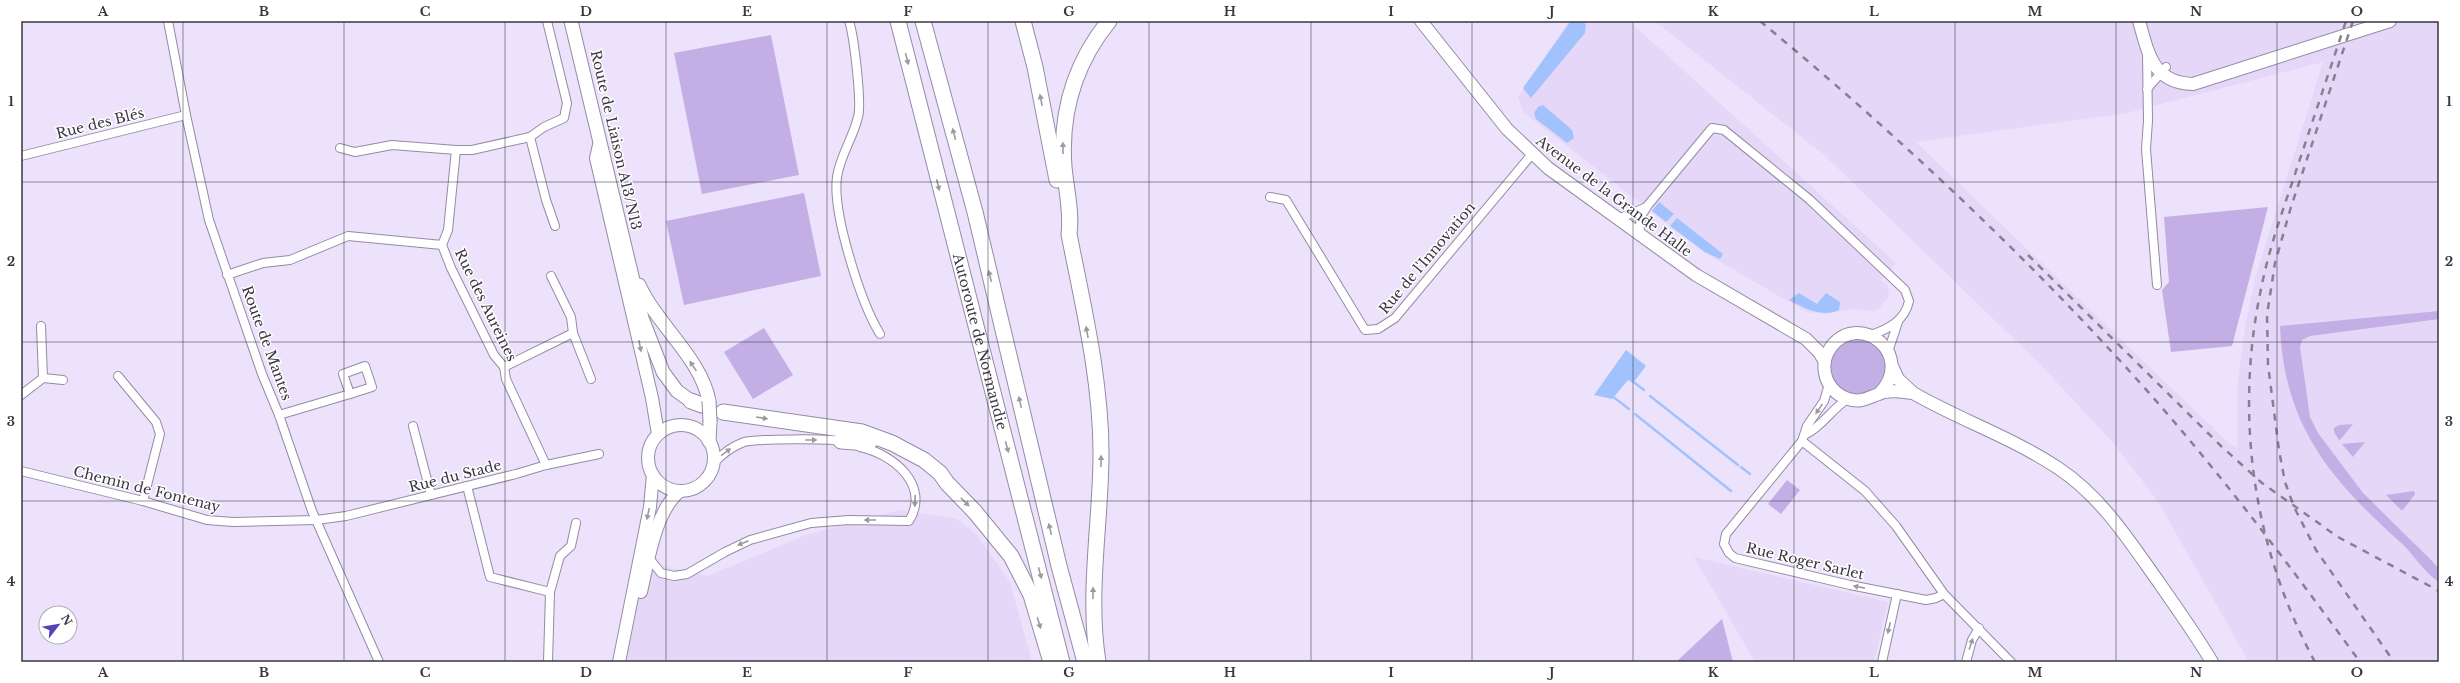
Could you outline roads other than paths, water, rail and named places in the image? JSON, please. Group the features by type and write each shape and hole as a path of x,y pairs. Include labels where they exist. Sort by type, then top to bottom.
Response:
{"highway":[{"name":"Autoroute de Normandie","path":"898,21 1062,662"},
{"name":"Autoroute de Normandie","path":"923,21 975,212 1059,566 1085,662"},
{"path":"1024,21 1035,67 1069,234 1095,370 1100,413 1101,474 1093,610 1098,662"},
{"path":"1069,234 1071,219 1063,148 1065,115 1073,83 1087,50 1109,21"},
{"path":"723,412 862,432 880,438 924,460 940,474 946,483 992,532 1022,575 1031,595 1051,662"},
{"path":"841,441 861,442 879,446 921,464 946,483"}],"main road":[{"name":"Route de Liaison A13/N13","path":"571,21 630,267"},
{"path":"630,267 640,312 660,365 670,384 701,402"},
{"path":"630,267 650,307 704,382 701,402 710,422 709,441"}],"street":[{"name":"Route de Mantes","path":"168,21 205,206 262,374 280,415 316,520 379,662"},
{"path":"340,148 355,152 392,145 472,150 530,137 544,127 560,121 567,110 547,21"},
{"path":"849,21 853,39 859,115 852,138 843,154 837,178 838,205 861,296 880,334"},
{"name":"Avenue de la Grande Halle","path":"1421,21 1487,105 1532,154 1639,235 1696,275 1806,339 1819,352 1825,362"},
{"path":"2139,21 2147,52 2148,121 2146,149 2157,285"},
{"path":"2146,21 2152,47 2164,70"},
{"path":"2147,52 2164,70 2186,76 2211,78 2390,21"},
{"path":"2147,89 2164,70"},
{"name":"Rue des Blés","path":"21,156 186,115"},
{"path":"1639,235 1641,216 1648,205 1708,131 1712,128 1724,130 1809,199 1905,290 1909,301 1905,313 1888,329 1871,335 1854,333 1838,340 1829,349 1825,362 1825,373 1829,384 1834,390 1848,399 1864,400 1879,394 1896,391 1913,393"},
{"path":"530,137 546,200 555,226"},
{"path":"600,145 596,158 652,398 658,434"},
{"name":"Rue des Aureines","path":"456,150 448,230 442,245 451,268 494,354 504,367 506,379 546,465"},
{"name":"Rue de l'Innovation","path":"1270,197 1286,200 1365,330 1378,330 1395,318 1532,154"},
{"path":"1618,219 1639,212 1648,205"},
{"path":"228,275 263,263 290,260 348,236 442,245"},
{"path":"551,276 571,317 573,332 591,378"},
{"path":"1888,352 1899,320"},
{"path":"41,326 42,378"},
{"path":"504,367 573,332"},
{"path":"1871,335 1880,341 1888,352 1898,379 1913,393 2042,458 2084,488 2118,525 2190,626 2212,662"},
{"name":"Avenue de la Grande Halle","path":"1806,339 1825,342 1838,340"},
{"path":"1879,394 1889,381 1892,366"},
{"path":"118,376 156,422 160,434 143,502"},
{"path":"21,395 42,378 63,380"},
{"path":"1804,437 1807,426 1824,401 1829,384"},
{"path":"280,415 350,394"},
{"path":"1804,437 1813,430 1837,405 1848,399"},
{"path":"413,426 431,494"},
{"path":"619,662 650,507 653,475 648,456 652,443 658,434 671,427 685,426 699,431 709,441 714,463"},
{"path":"1804,437 1865,491 1896,526 1944,594 2011,662"},
{"name":"Rue Roger Sarlet","path":"1804,437 1726,534 1724,544 1729,553 1735,558 1926,600 1936,598 1944,594"},
{"path":"649,558 660,573 681,576 738,545 788,528 829,521 909,521 916,499 913,481 881,454 850,446 841,441 758,440 741,444 714,463 705,481 694,489 680,491 662,485 653,475"},
{"name":"Rue du Stade","path":"316,520 346,516 546,465 599,454"},
{"name":"Chemin de Fontenay","path":"21,470 207,520 233,522 316,520"},
{"path":"467,486 490,577 550,592"},
{"path":"626,662 649,558 667,507 680,491"},
{"path":"548,662 550,592 560,556 571,546 576,522"},
{"path":"1882,662 1897,594"},
{"path":"1966,662 1972,640 1979,628"}],"water":[{"path":"1571,21 1583,21 1586,25 1585,33 1531,98 1523,88"},
{"path":"1543,105 1572,130 1574,138 1567,143 1536,119 1534,113 1538,107"},
{"path":"1659,202 1674,214 1666,222 1652,211"},
{"path":"1677,218 1723,254 1720,259 1705,252 1670,226"},
{"path":"1799,293 1817,304 1826,293 1840,302 1839,310 1826,313 1813,311 1789,300"},
{"path":"1626,350 1646,366 1633,383 1628,380 1612,399 1594,395"}],"waterway":[{"path":"1631,380 1644,390"},
{"path":"1612,396 1629,409"},
{"path":"1650,396 1738,465"},
{"path":"1635,414 1731,491"},
{"path":"1741,467 1750,474"}],"railway":[{"path":"1760,21 1863,109 1962,200 2011,247 2104,344 2178,426 2232,492 2284,559 2360,662"},
{"path":"2315,662 2294,618 2277,573 2264,527 2255,480 2250,433 2249,385 2253,337 2267,262 2346,21"},
{"path":"2353,21 2291,207 2275,263 2267,315 2268,365 2279,450 2285,482 2294,507 2316,550 2394,662"},
{"path":"2028,255 2221,446 2262,483 2338,537 2439,591"}]}
